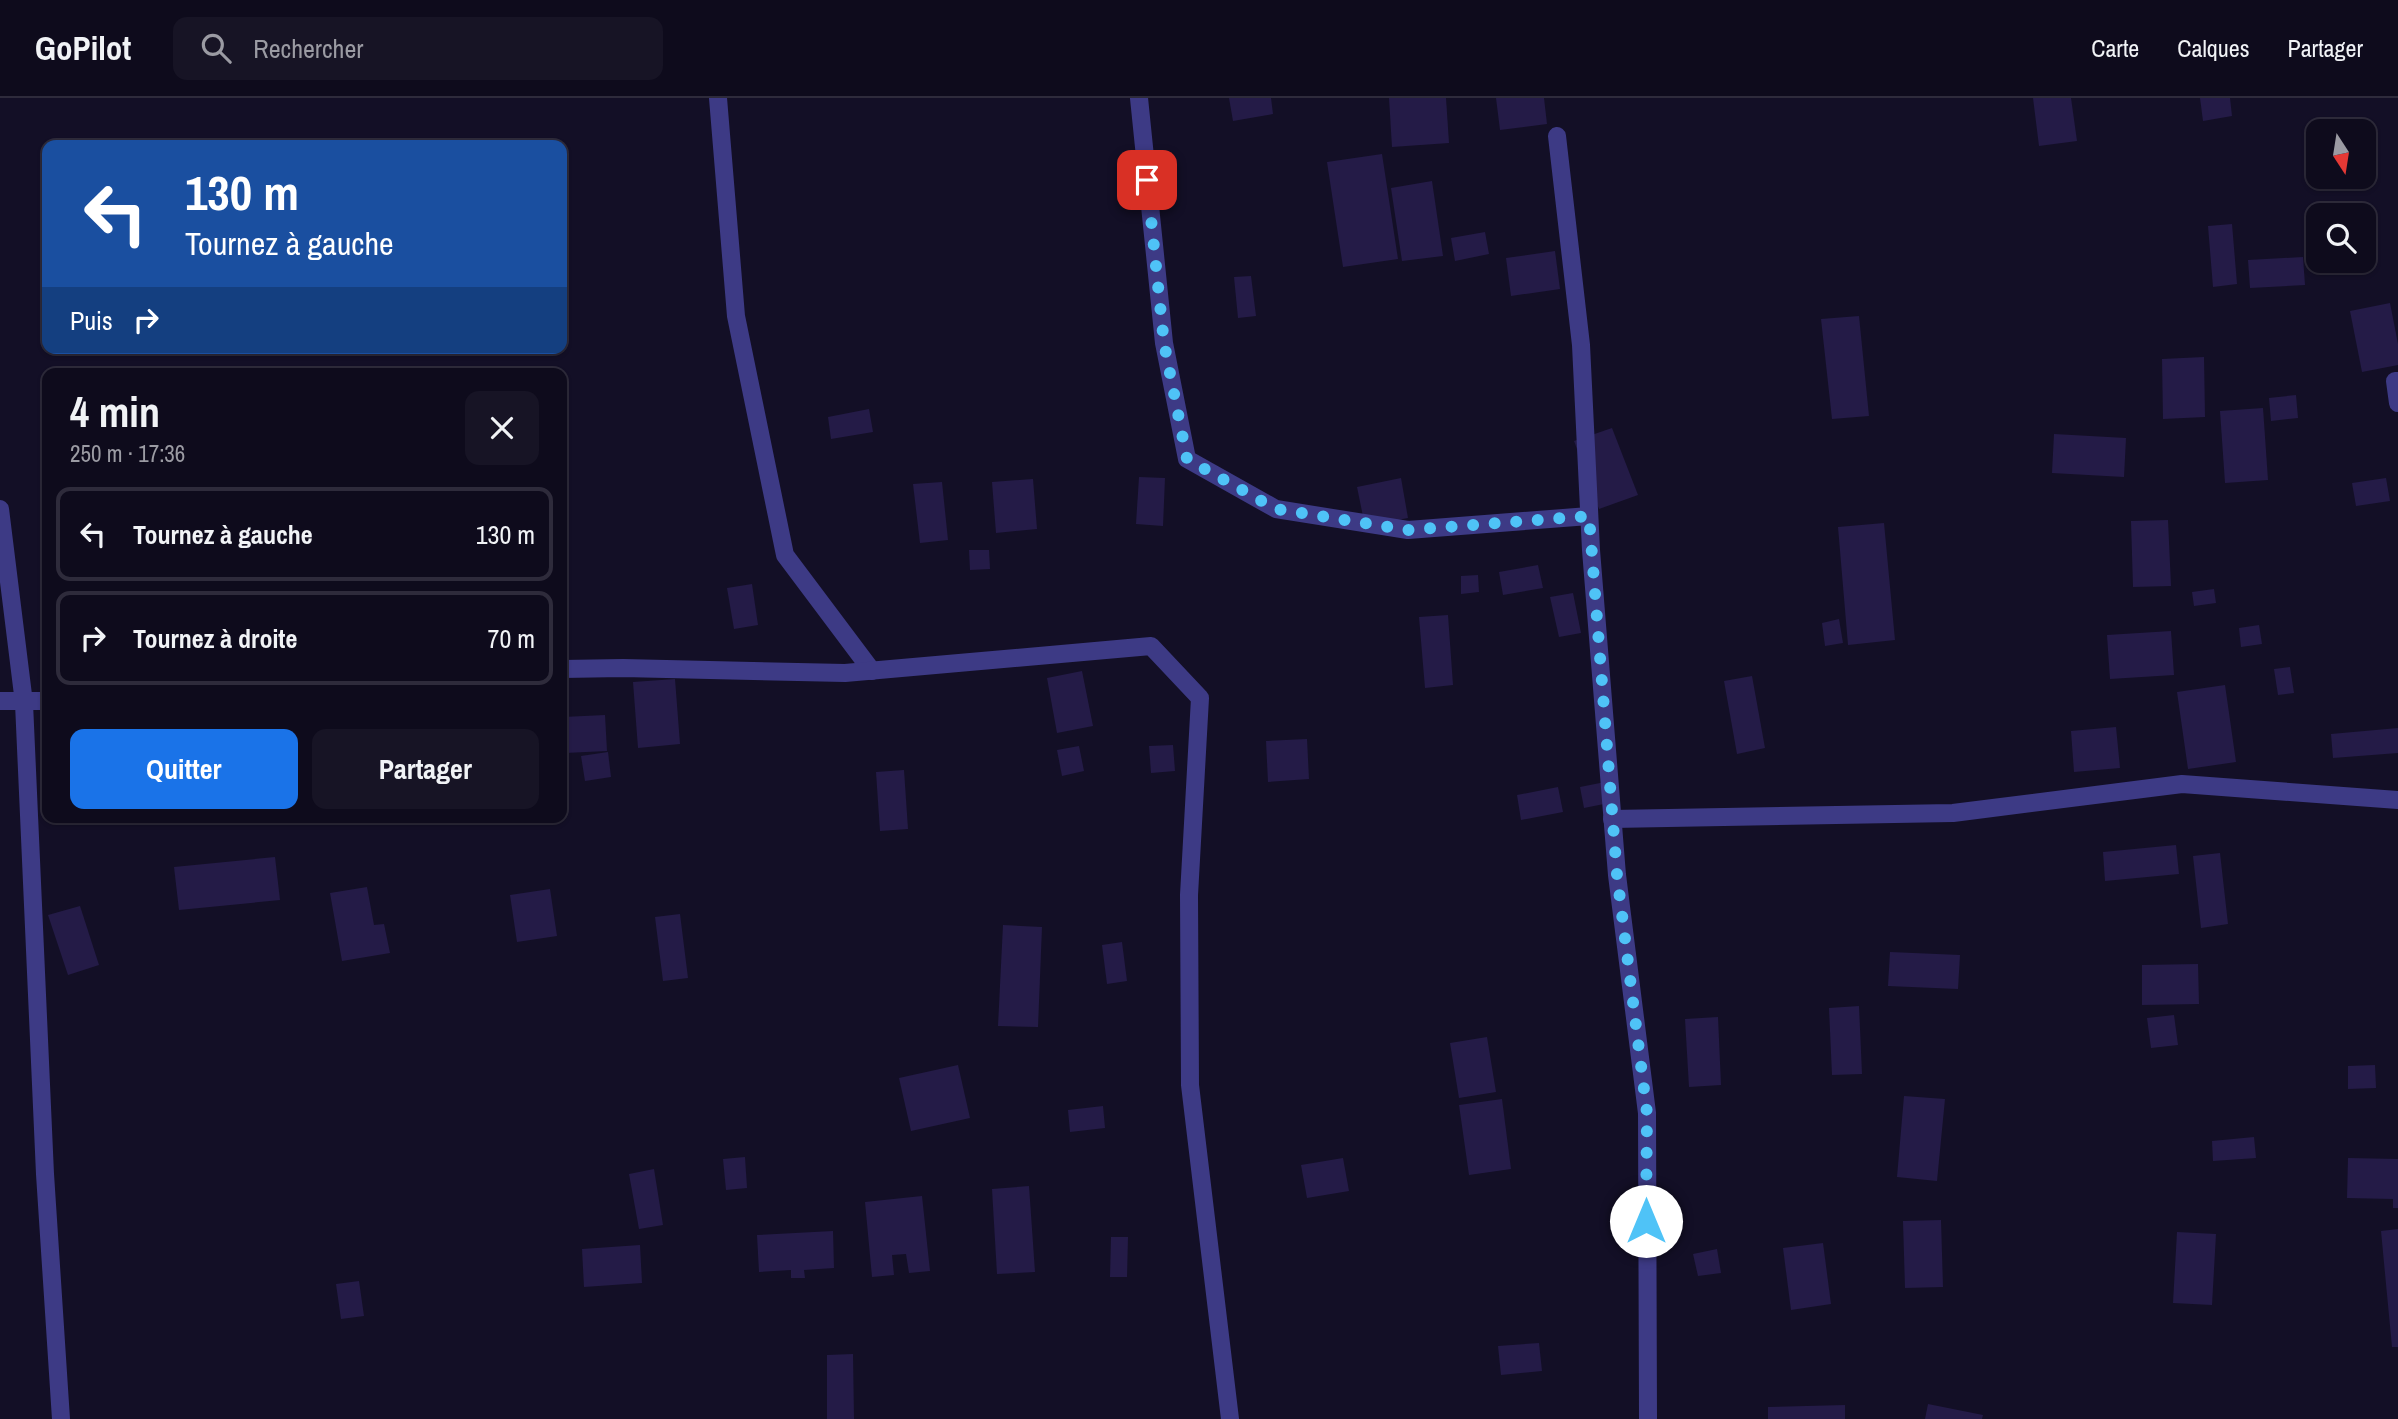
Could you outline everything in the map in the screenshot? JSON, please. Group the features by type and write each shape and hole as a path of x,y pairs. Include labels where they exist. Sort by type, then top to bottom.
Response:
{"street":[{"path":"718,98 736,316 785,555 872,671"},
{"path":"1139,98 1164,343 1187,459 1276,509 1408,530 1589,516"},
{"path":"1557,136 1581,345 1589,516 1617,875 1647,1113 1648,1419"},
{"path":"2398,381 2395,381 2398,403"},
{"path":"0,509 24,703 45,1174 61,1419"},
{"path":"567,670 623,668 845,673 1151,646 1200,698 1189,895 1190,1085 1230,1419"},
{"path":"0,701 42,701"},
{"path":"1612,819 1953,813 2182,783 2398,800"}],"building":[{"path":"1229,98 1271,98 1273,114 1233,121"},
{"path":"1389,98 1446,98 1449,143 1392,147"},
{"path":"1496,98 1544,98 1547,124 1500,130"},
{"path":"2033,98 2071,98 2077,141 2039,146"},
{"path":"2200,98 2230,98 2232,116 2203,121"},
{"path":"1382,154 1398,259 1343,267 1327,162"},
{"path":"1432,181 1443,256 1402,261 1391,188"},
{"path":"2232,224 2237,284 2213,287 2208,226"},
{"path":"1485,232 1489,254 1455,261 1451,238"},
{"path":"1555,251 1560,289 1511,296 1506,258"},
{"path":"2303,257 2305,285 2250,288 2248,260"},
{"path":"1251,276 1256,316 1238,318 1234,277"},
{"path":"2390,303 2398,344 2398,365 2362,372 2350,311"},
{"path":"1859,316 1869,416 1832,419 1821,319"},
{"path":"2204,357 2205,417 2163,419 2162,359"},
{"path":"2296,395 2298,418 2271,421 2269,398"},
{"path":"2263,408 2268,480 2225,483 2220,411"},
{"path":"869,409 873,432 831,439 828,417"},
{"path":"1612,428 1638,495 1599,509 1574,441"},
{"path":"2054,434 2126,438 2124,477 2052,473"},
{"path":"1139,477 1165,478 1163,526 1136,524"},
{"path":"1401,478 1408,518 1365,526 1357,487"},
{"path":"2386,478 2390,501 2356,506 2352,483"},
{"path":"1033,479 1037,529 996,533 992,482"},
{"path":"942,482 948,540 920,543 913,484"},
{"path":"2168,520 2171,586 2133,587 2131,521"},
{"path":"1884,523 1895,640 1848,645 1838,527"},
{"path":"969,550 989,550 990,569 970,570"},
{"path":"1538,565 1543,588 1503,595 1499,572"},
{"path":"1478,575 1479,592 1461,594 1461,576"},
{"path":"752,584 758,625 734,629 727,588"},
{"path":"2214,589 2216,603 2194,606 2192,592"},
{"path":"1573,593 1581,633 1559,637 1550,597"},
{"path":"1448,615 1453,685 1425,688 1419,617"},
{"path":"1839,619 1843,643 1825,646 1822,623"},
{"path":"2259,625 2262,644 2241,647 2239,628"},
{"path":"2171,631 2174,675 2110,679 2107,635"},
{"path":"2290,667 2294,693 2278,695 2274,669"},
{"path":"1082,671 1093,726 1057,733 1047,678"},
{"path":"1752,676 1765,748 1737,754 1724,681"},
{"path":"675,679 680,744 638,748 633,682"},
{"path":"2225,685 2236,762 2188,769 2177,692"},
{"path":"605,715 607,751 567,753 567,717"},
{"path":"2116,727 2120,768 2074,772 2071,731"},
{"path":"2398,728 2398,753 2333,758 2331,734"},
{"path":"1307,739 1309,779 1268,782 1266,741"},
{"path":"1173,745 1175,771 1151,773 1149,746"},
{"path":"1079,746 1084,771 1062,776 1057,750"},
{"path":"608,752 611,777 585,781 581,756"},
{"path":"904,770 908,829 880,831 876,772"},
{"path":"1615,780 1619,801 1584,808 1580,787"},
{"path":"1558,787 1563,812 1521,820 1517,795"},
{"path":"2176,845 2179,874 2105,881 2103,852"},
{"path":"2220,853 2228,924 2201,928 2193,856"},
{"path":"275,857 280,900 179,910 174,867"},
{"path":"367,887 374,925 384,924 390,953 342,961 330,893"},
{"path":"550,889 557,936 517,942 510,895"},
{"path":"80,906 99,965 68,975 48,915"},
{"path":"680,914 688,978 663,981 655,917"},
{"path":"1003,925 1042,927 1038,1027 998,1026"},
{"path":"1122,942 1127,981 1107,984 1102,945"},
{"path":"1890,952 1960,955 1958,989 1888,986"},
{"path":"2198,964 2199,1004 2142,1005 2142,965"},
{"path":"1859,1006 1862,1074 1832,1075 1829,1008"},
{"path":"2174,1015 2178,1045 2151,1048 2147,1018"},
{"path":"1718,1017 1721,1085 1689,1087 1685,1019"},
{"path":"1487,1037 1496,1092 1459,1098 1450,1043"},
{"path":"958,1065 970,1118 911,1131 899,1078"},
{"path":"2375,1065 2376,1088 2348,1089 2348,1066"},
{"path":"1904,1096 1945,1099 1937,1181 1897,1177"},
{"path":"1502,1099 1511,1169 1469,1175 1459,1105"},
{"path":"1103,1106 1105,1128 1070,1132 1068,1110"},
{"path":"2254,1137 2256,1158 2213,1161 2212,1141"},
{"path":"745,1157 747,1188 726,1190 723,1159"},
{"path":"1343,1158 1349,1191 1307,1198 1301,1165"},
{"path":"2348,1158 2398,1159 2398,1208 2393,1208 2393,1199 2347,1198"},
{"path":"654,1169 663,1225 639,1229 629,1174"},
{"path":"1029,1186 1035,1272 997,1274 992,1189"},
{"path":"922,1196 930,1271 909,1273 906,1254 892,1255 894,1275 872,1277 865,1202"},
{"path":"1941,1220 1943,1287 1905,1288 1903,1221"},
{"path":"2398,1229 2398,1347 2392,1347 2381,1231"},
{"path":"833,1231 834,1268 804,1270 805,1278 791,1278 791,1270 759,1272 757,1235"},
{"path":"2177,1232 2216,1234 2212,1305 2173,1303"},
{"path":"1111,1237 1128,1237 1127,1277 1110,1277"},
{"path":"1823,1243 1831,1304 1791,1310 1783,1248"},
{"path":"640,1245 642,1283 584,1287 582,1249"},
{"path":"1717,1249 1721,1273 1698,1276 1693,1254"},
{"path":"359,1281 364,1316 341,1319 336,1284"},
{"path":"1539,1343 1542,1371 1501,1375 1498,1346"},
{"path":"853,1354 854,1419 827,1419 827,1355"},
{"path":"1928,1404 1983,1415 1982,1419 1925,1419"},
{"path":"1845,1405 1845,1419 1768,1419 1768,1407"}],"route":[{"path":"1147,180 1164,343 1187,459 1276,509 1408,530 1589,516 1617,875 1647,1113 1646,1221"}]}
